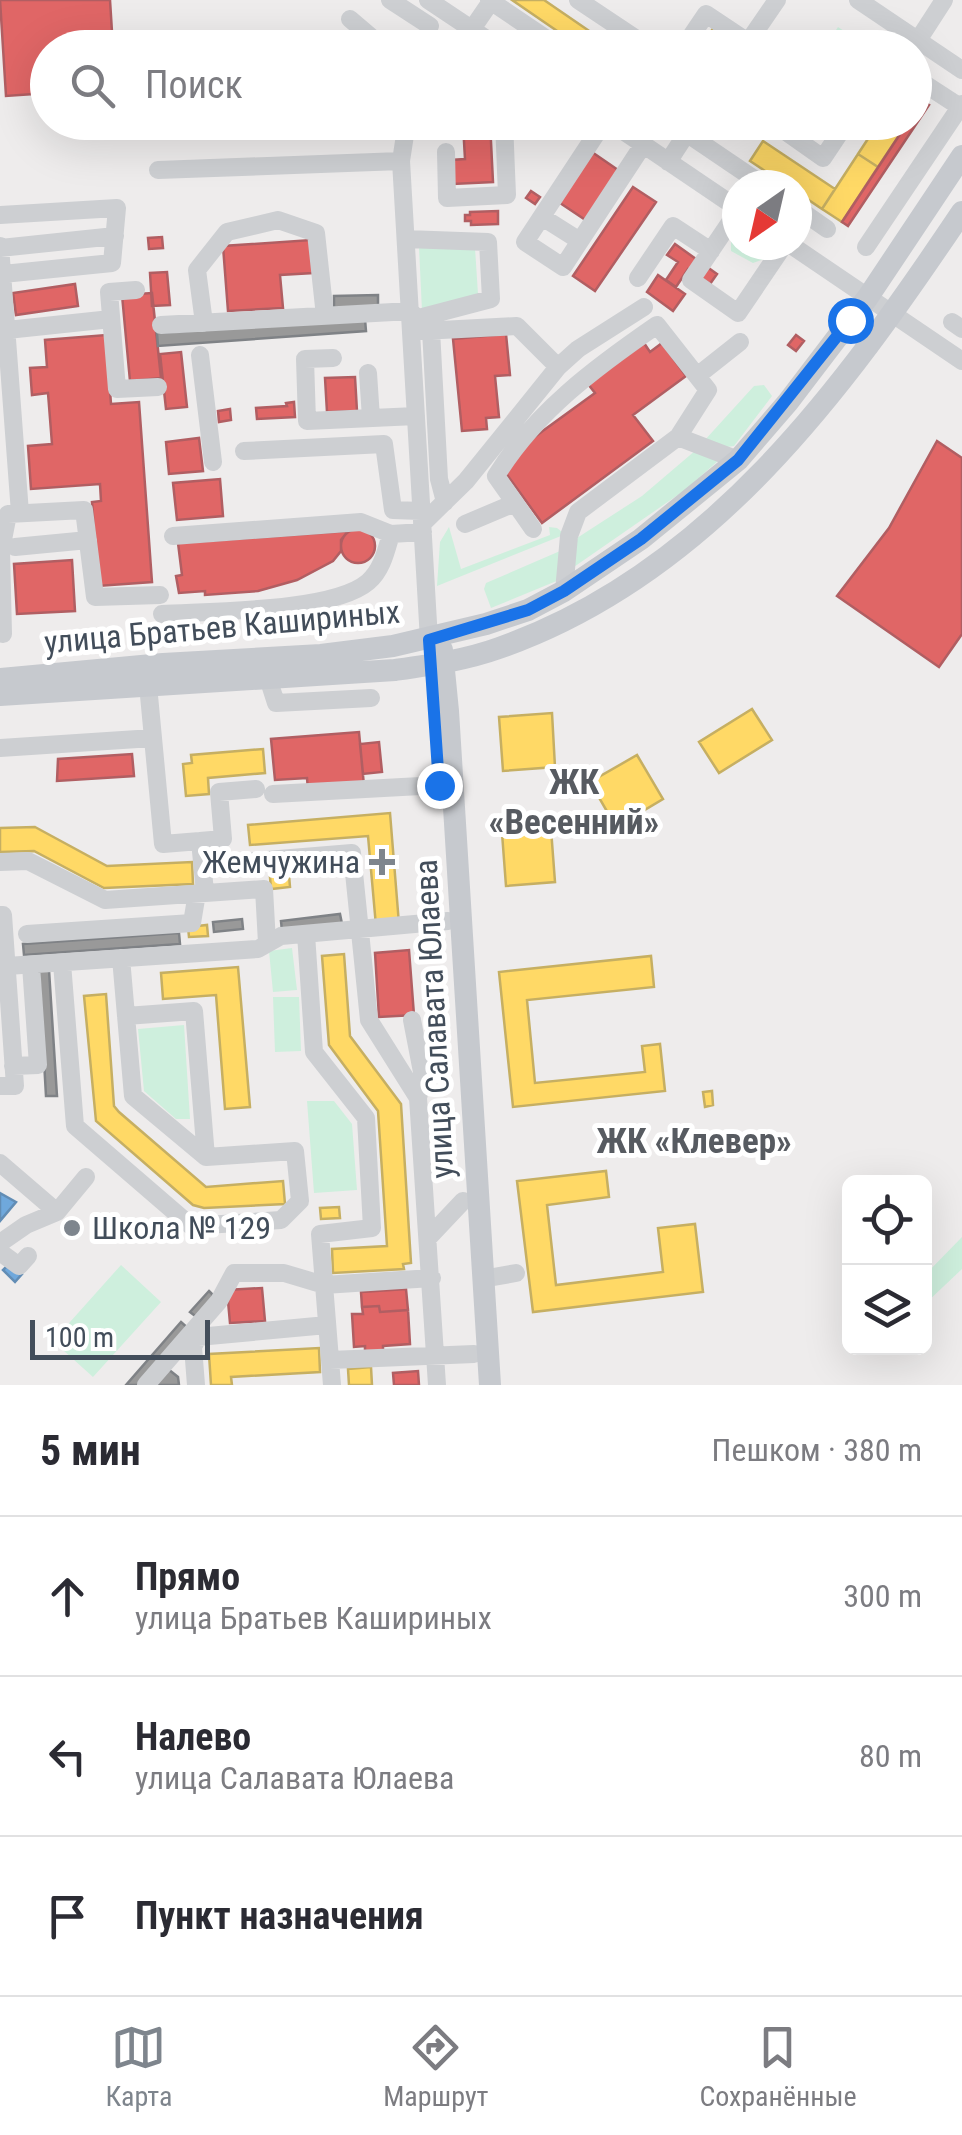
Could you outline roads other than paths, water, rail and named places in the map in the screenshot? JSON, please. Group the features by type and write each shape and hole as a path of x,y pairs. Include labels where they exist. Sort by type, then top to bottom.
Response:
{"main road":[{"name":"улица Братьев Кашириных","path":"0,694 148,686 434,638 528,610 564,591 641,539 738,460 868,297 962,156"},
{"name":"улица Братьев Кашириных","path":"0,679 243,669 268,678 437,664 497,649 569,619 668,554 729,506 774,462 894,314 962,212"},
{"name":"улица Салавата Юлаева","path":"434,638 490,1385"},
{"name":"улица Салавата Юлаева","path":"437,664 439,785 476,1385"}],"street":[{"path":"390,0 430,26"},
{"path":"428,0 473,29 491,0 534,30"},
{"path":"578,0 623,30"},
{"path":"756,30 776,0"},
{"path":"858,0 897,30"},
{"path":"924,30 944,0"},
{"path":"695,30 706,14 727,30"},
{"path":"350,19 363,30"},
{"path":"932,53 962,70"},
{"path":"866,247 961,106 932,88"},
{"name":"улица Салавата Юлаева","path":"404,140 401,161 416,323 416,416 426,592 434,638"},
{"path":"446,152 447,198 507,194 505,140"},
{"path":"595,140 526,242 563,267 643,145"},
{"path":"635,140 722,200"},
{"path":"668,162 683,140"},
{"path":"706,140 743,170"},
{"path":"798,140 823,158 835,140"},
{"path":"158,170 401,161"},
{"path":"0,215 117,208 112,263 3,274"},
{"path":"542,216 580,241"},
{"path":"812,218 827,229"},
{"path":"204,323 197,270 226,232 278,220 316,233 325,316"},
{"path":"638,278 672,226 710,251"},
{"path":"722,233 691,280 738,313 777,260"},
{"path":"20,513 0,247 114,236"},
{"path":"406,238 488,242 491,299 416,323"},
{"path":"811,260 962,360"},
{"path":"136,290 109,292 117,388 158,387"},
{"path":"173,536 361,522 391,534 422,523 466,482 558,367 578,349 644,306"},
{"path":"162,326 325,316 517,326 558,367"},
{"path":"8,330 111,319"},
{"path":"416,323 438,479 445,502"},
{"path":"534,529 496,476 512,449 586,375 657,325 708,390 678,437 578,512 569,536 564,591"},
{"path":"697,376 740,342"},
{"path":"200,354 213,462"},
{"path":"333,358 305,359 307,421 416,416"},
{"path":"368,373 371,418"},
{"path":"678,437 738,460"},
{"path":"244,450 384,444 393,510 422,523"},
{"path":"465,524 515,503"},
{"path":"2,637 2,550 8,514 84,510 96,597 161,604 295,604 349,594 370,581 391,534"},
{"path":"15,547 88,540"},
{"path":"268,678 276,704 370,698"},
{"path":"148,686 163,844 224,839 219,792 439,785"},
{"path":"0,748 153,738"},
{"path":"27,934 192,923 201,893 200,841"},
{"path":"254,860 352,853 370,1020 418,1098"},
{"path":"0,862 28,861 105,900 264,889 267,942"},
{"path":"0,915 15,1086 0,1086"},
{"path":"7,966 258,949 281,936 448,921"},
{"path":"306,934 314,1052 366,1118 372,1228 320,1234 332,1385"},
{"path":"62,962 76,1126 191,1226 281,1220 300,1202 295,1151 206,1157 133,1096 121,958"},
{"path":"13,1066 38,1065 31,964"},
{"path":"126,1016 194,1011 206,1157"},
{"path":"412,1020 423,1077 418,1098 437,1385"},
{"path":"0,1163 56,1212"},
{"path":"0,1242 56,1212 86,1177"},
{"path":"429,1238 463,1201"},
{"path":"0,1252 19,1266 28,1256"},
{"path":"146,1385 219,1301 234,1273 284,1273 324,1285 432,1278"},
{"path":"482,1279 516,1274"},
{"path":"196,1385 192,1347 198,1336 327,1324"},
{"path":"330,1360 474,1354"},
{"path":"171,1356 182,1363 184,1385"}],"place":[{"name":"Жемчужина","path":"382,862"},
{"name":"Школа № 129","path":"72,1228"}],"district":[{"name":"ЖК «Весенний»","path":"574,802"},
{"name":"ЖК «Клевер»","path":"694,1141"}]}
